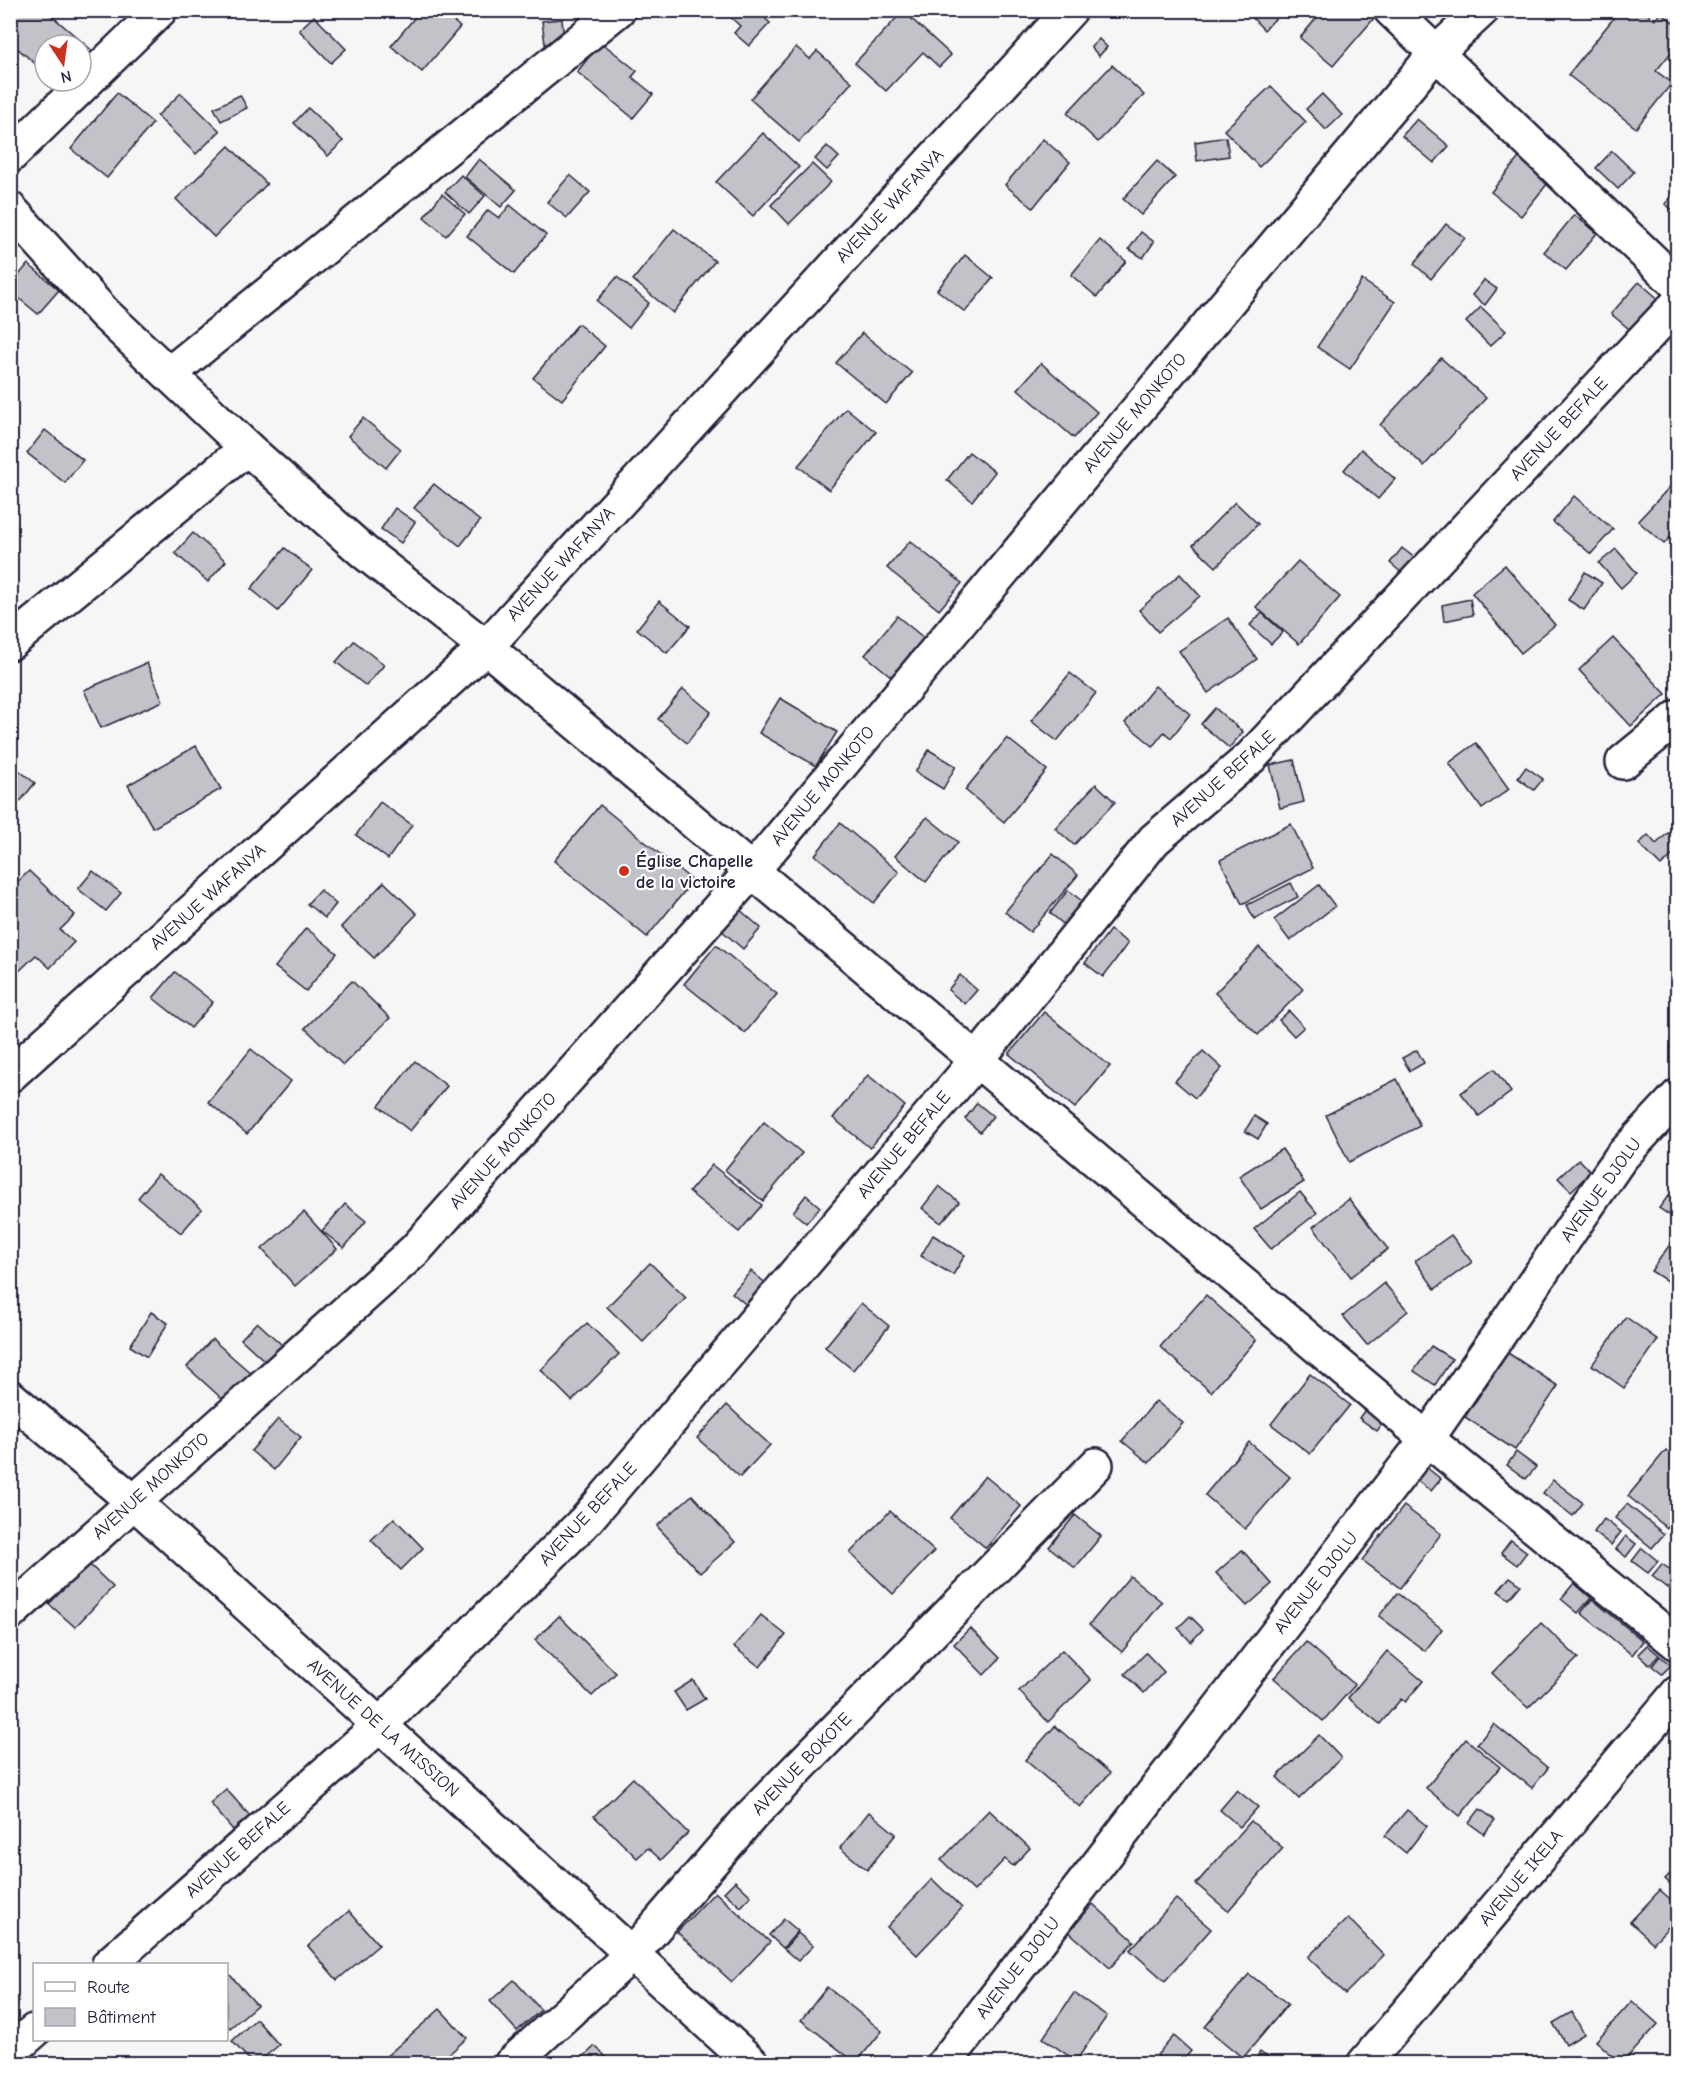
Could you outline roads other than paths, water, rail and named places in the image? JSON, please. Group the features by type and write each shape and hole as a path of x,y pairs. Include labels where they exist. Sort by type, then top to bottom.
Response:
{"street":[{"path":"10,156 160,10"},
{"path":"169,374 618,10"},
{"name":"AVENUE WAFANYA","path":"10,1075 486,647 1070,10"},
{"path":"1392,10 1435,54 1677,285"},
{"name":"AVENUE MONKOTO","path":"10,1613 415,1250 752,871 1435,54 1482,10"},
{"path":"10,209 104,313 247,448 364,552 486,647 1427,1439 1677,1644"},
{"name":"AVENUE BEFALE","path":"111,1963 380,1725 587,1519 977,1060 1154,840 1251,757 1677,303"},
{"path":"10,644 247,448"},
{"path":"1623,762 1677,717"},
{"name":"AVENUE DJOLU","path":"944,2064 1427,1439 1621,1157 1677,1096"},
{"name":"AVENUE DE LA MISSION","path":"10,1397 134,1502 753,2064"},
{"name":"AVENUE BOKOTE","path":"511,2064 632,1954 751,1816 1096,1465"},
{"name":"AVENUE IKELA","path":"1364,2064 1677,1693"},
{"path":"10,2052 33,2032"}],"place":[{"name":"Église Chapelle de la victoire","path":"624,871"}]}
